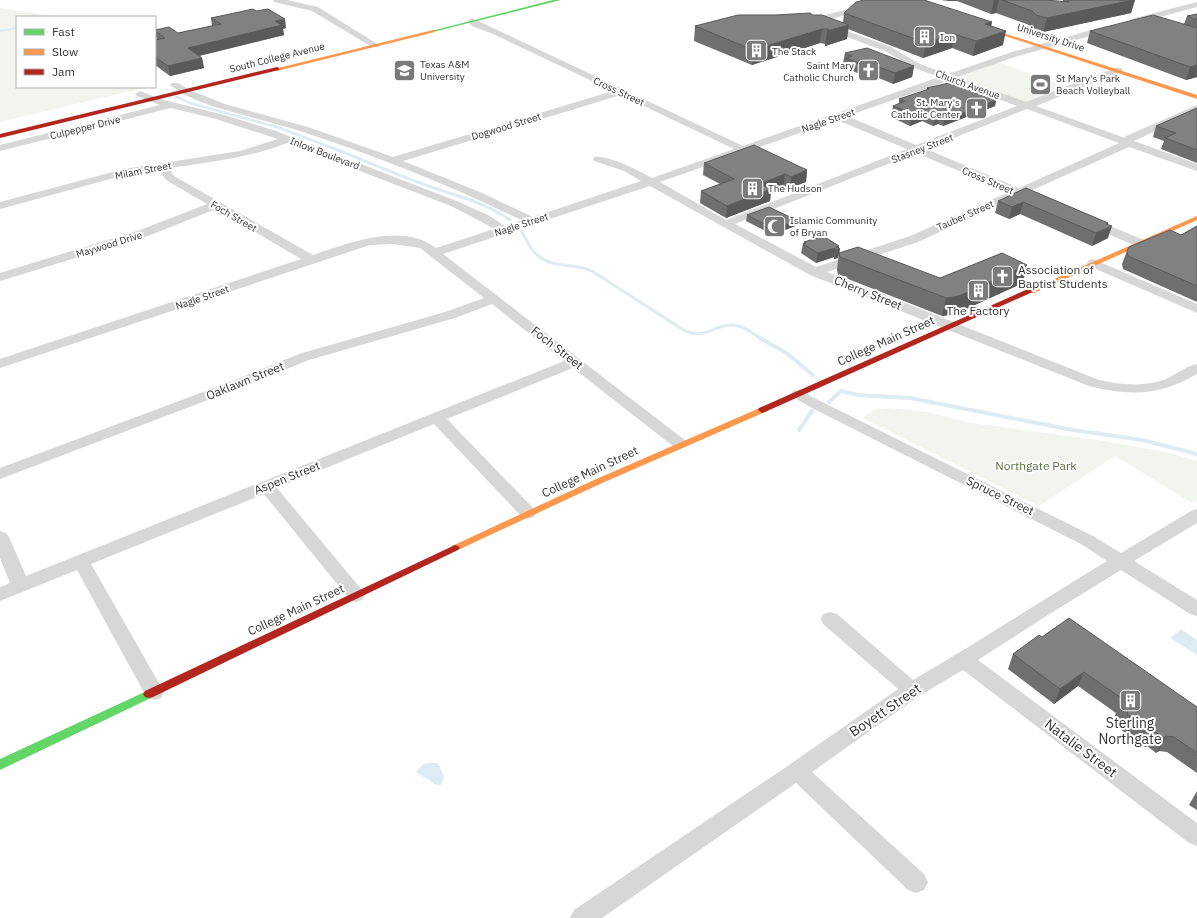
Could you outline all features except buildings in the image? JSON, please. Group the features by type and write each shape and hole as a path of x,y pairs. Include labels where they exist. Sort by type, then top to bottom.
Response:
{"main road":[{"name":"South College Avenue","path":"0,136 151,99 179,88 273,62 532,0"},
{"name":"South College Avenue","path":"0,127 140,94 179,88 281,67 560,0"},
{"name":"University Drive","path":"1197,90 1052,43 972,20 1040,46 1118,70 1197,97"},
{"path":"273,62 281,67"},
{"name":"College Main Street","path":"0,765 528,513 680,444 798,394 1197,218"}],"street":[{"path":"277,0 316,9 375,45"},
{"name":"Church Avenue","path":"890,0 814,21 888,49 911,63 1197,168"},
{"path":"1122,24 1197,4"},
{"name":"Cross Street","path":"462,16 480,27 496,32 742,149"},
{"path":"1122,24 1144,20 1156,23"},
{"name":"Nagle Street","path":"0,364 362,243 393,238 410,240 424,245 434,253 530,220 650,182 1040,46 1122,24"},
{"name":"Stasney Street","path":"725,224 1118,70"},
{"name":"Inlow Boulevard","path":"179,88 215,103 307,130 391,161 484,198 530,220"},
{"name":"Dogwood Street","path":"391,161 621,92"},
{"name":"Inlow Boulevard","path":"140,94 170,105 233,121 288,139 455,204 484,218 503,230"},
{"name":"Culpepper Drive","path":"0,148 170,105"},
{"name":"Tauber Street","path":"816,272 914,239 1128,143 1130,138 1197,108"},
{"name":"Cross Street","path":"837,116 1032,197"},
{"name":"Milam Street","path":"0,206 124,172 241,154 267,147 288,139"},
{"name":"Cherry Street","path":"598,159 628,169 725,224 816,272 1088,381 1111,388 1146,389 1160,387 1194,374"},
{"name":"Foch Street","path":"162,166 170,178 312,260"},
{"name":"Maywood Drive","path":"0,277 144,233 216,205"},
{"path":"1081,218 1140,243"},
{"name":"Foch Street","path":"434,253 680,444"},
{"path":"1093,263 1197,309"},
{"name":"Oaklawn Street","path":"0,474 225,389 304,357 450,315 493,299"},
{"name":"Aspen Street","path":"0,594 575,362"},
{"name":"Spruce Street","path":"798,394 815,404 1087,540 1197,609"},
{"path":"436,417 528,513"},
{"path":"266,486 356,595"},
{"name":"Boyett Street","path":"582,918 797,771 912,690 964,660 1044,608 1122,562 1197,515"},
{"path":"0,537 21,586"},
{"path":"81,562 154,692"},
{"path":"830,619 912,690"},
{"name":"Natalie Street","path":"964,660 1197,836"},
{"path":"797,771 916,882"}],"green space":[{"path":"0,8 52,16 16,16 16,88 144,88 0,122"},
{"path":"998,62 1070,88 1026,103 956,78"},
{"name":"Northgate Park","path":"891,408 927,412 971,423 1104,441 1170,453 1197,461 1197,500 1192,503 1115,456 1039,506 862,418 874,410"}],"shaded area":[{"path":"1181,629 1197,640 1197,655 1170,638"},
{"path":"438,763 444,777 441,785 434,784 416,772 422,765"}],"waterway":[{"path":"0,31 16,28"},
{"path":"177,97 190,103 280,128 327,146"},
{"path":"325,145 420,183 483,205 510,220"},
{"path":"520,229 533,251 540,257 554,263 576,266 592,271 685,331 698,334 724,326 735,325 746,329 760,338"},
{"path":"758,337 788,354 813,375"},
{"path":"829,402 841,391 858,395 910,398 1067,429 1142,440 1197,454"},
{"path":"799,430 812,411"}],"traffic: fast":[{"path":"433,31 559,0"},
{"path":"0,765 149,694"}],"traffic: slow":[{"path":"977,25 1197,97"},
{"path":"277,69 433,31"},
{"path":"1031,291 1197,218"},
{"path":"455,548 597,482 762,410"}],"traffic: jam":[{"path":"0,136 277,69"},
{"path":"762,410 1031,291"},
{"path":"149,694 455,548"}],"place":[{"name":"Ion","path":"925,37"},
{"name":"The Stack","path":"757,51"},
{"name":"Texas A&M University","path":"404,70"},
{"name":"Saint Mary Catholic Church","path":"869,71"},
{"name":"St Mary's Park Beach Volleyball","path":"1040,84"},
{"name":"St. Mary's Catholic Center","path":"976,108"},
{"name":"The Hudson","path":"753,188"},
{"name":"Islamic Community of Bryan","path":"775,226"},
{"name":"Association of Baptist Students","path":"1002,277"},
{"name":"The Factory","path":"978,290"},
{"name":"Sterling Northgate","path":"1130,701"}]}
